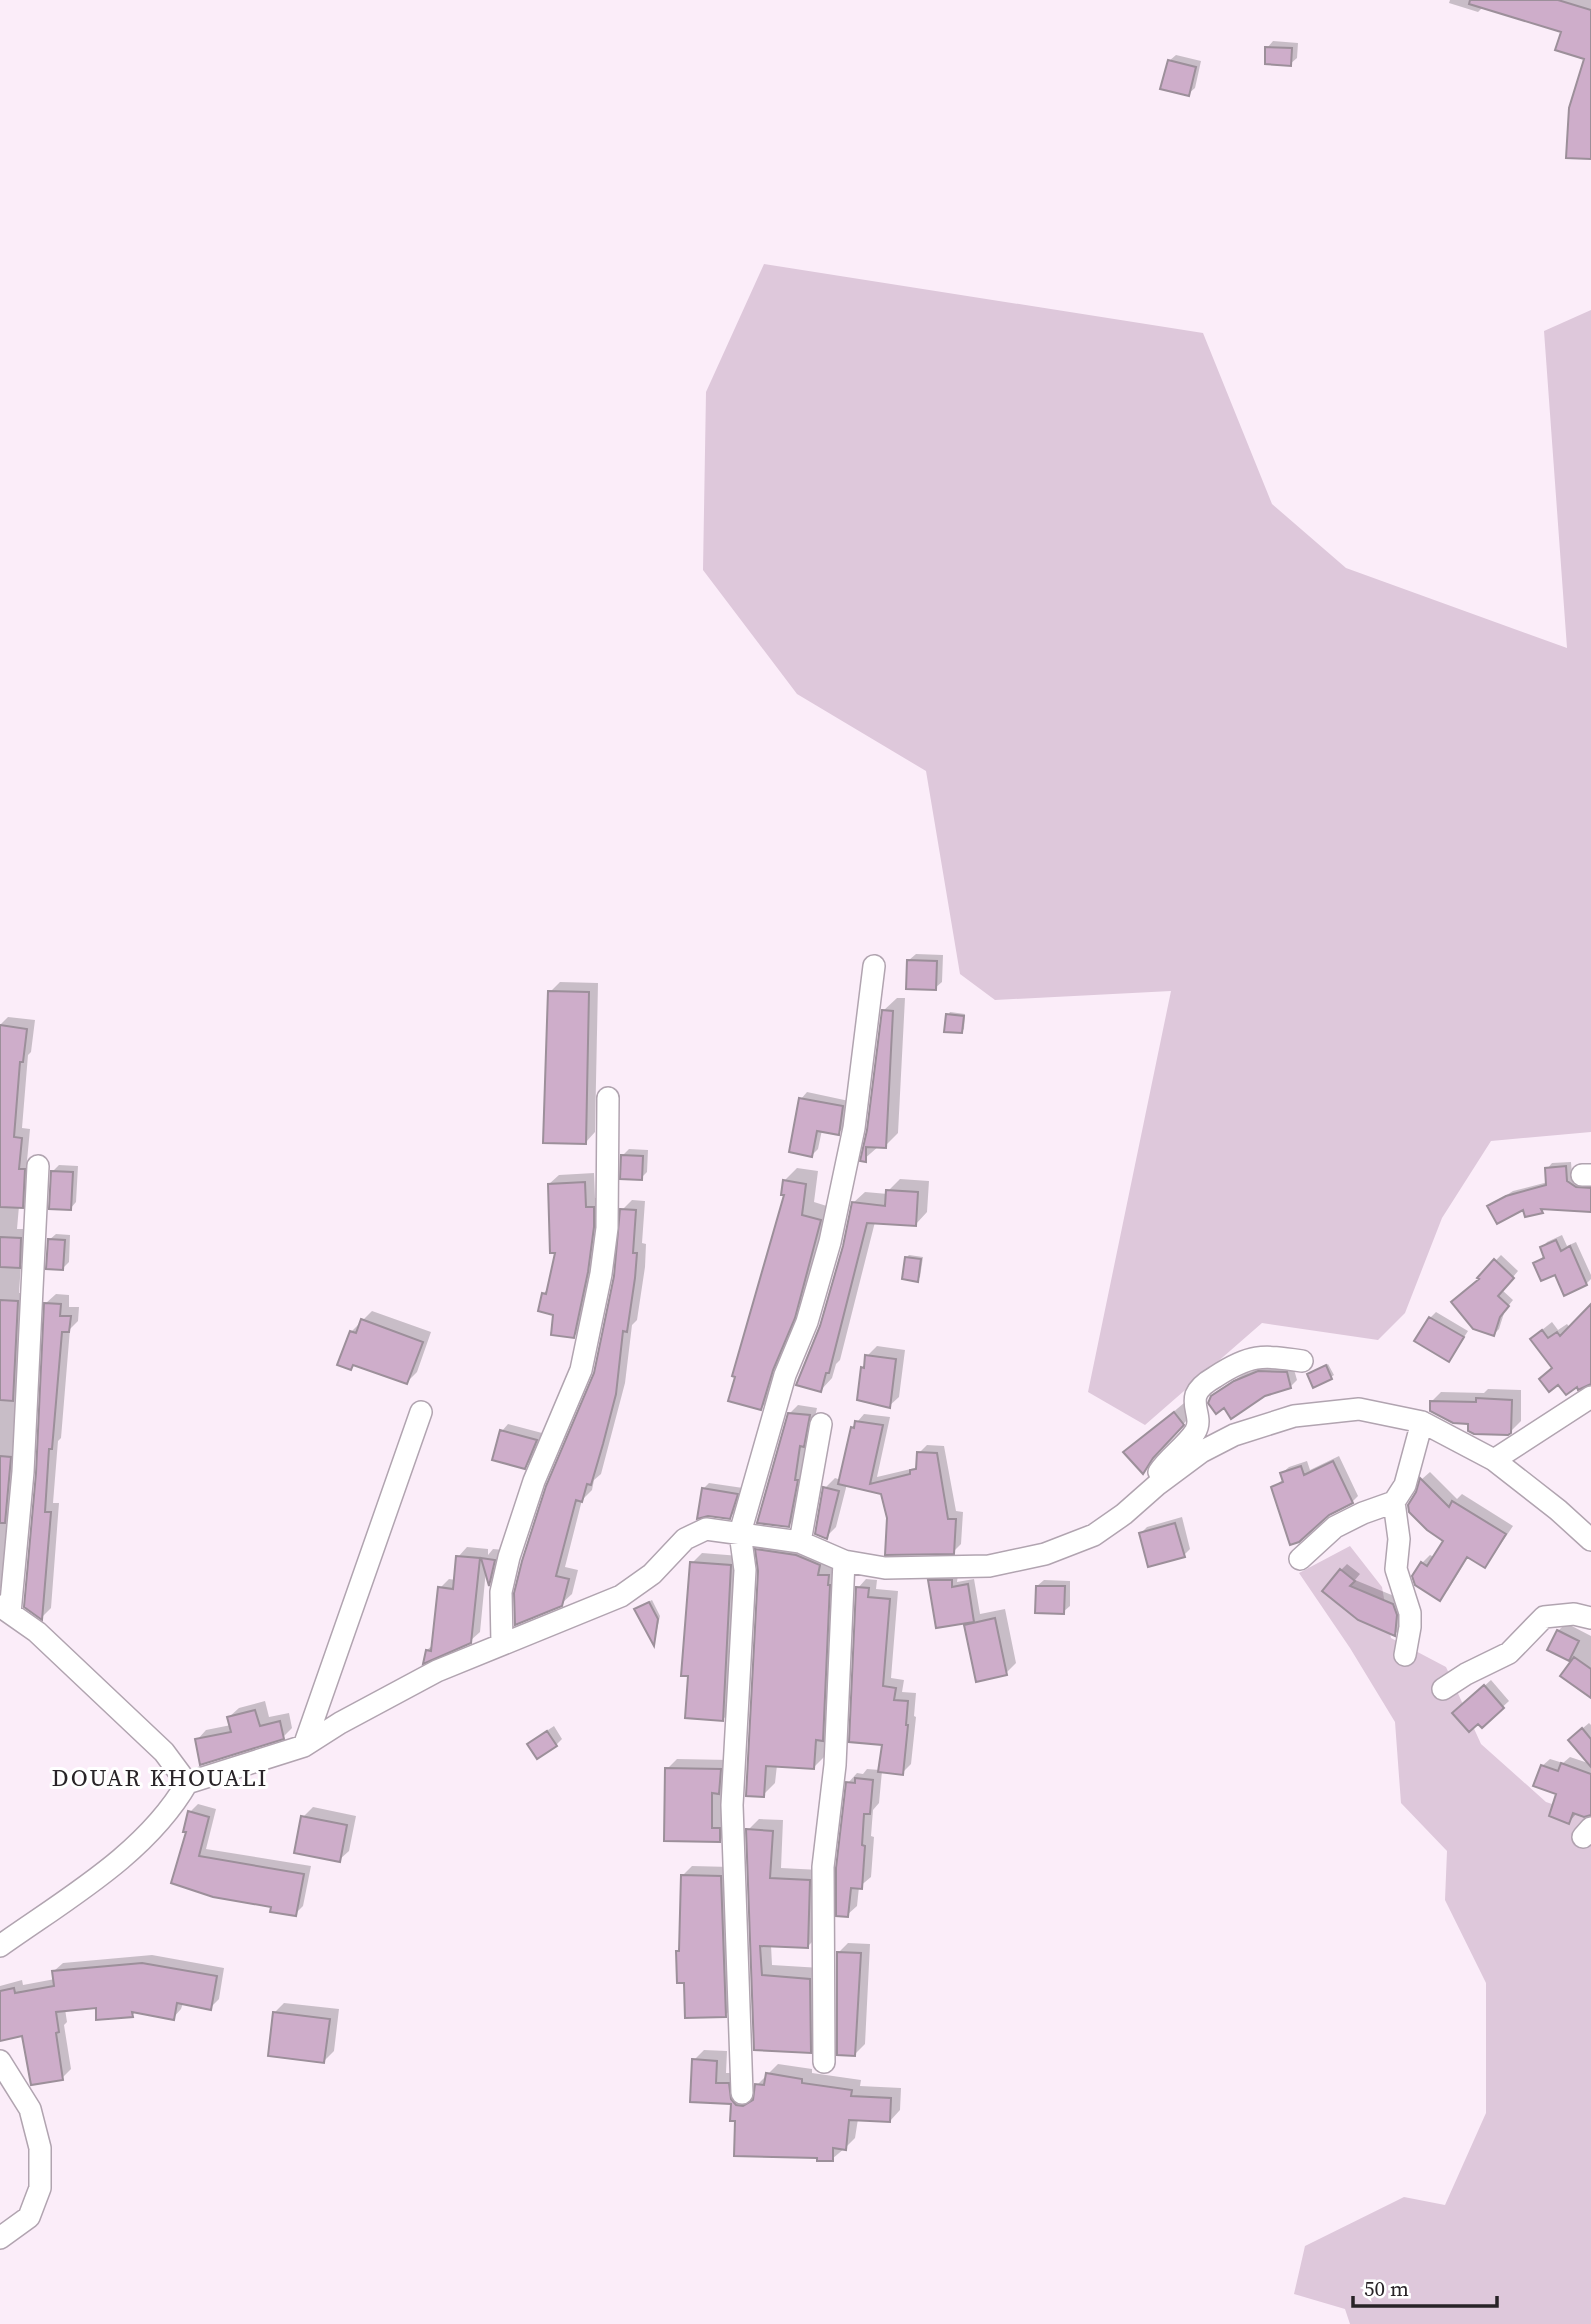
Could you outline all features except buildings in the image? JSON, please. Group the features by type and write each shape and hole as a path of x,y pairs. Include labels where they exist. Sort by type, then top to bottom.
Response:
{"street":[{"path":"742,2093 732,1805 745,1570 740,1533 785,1375 807,1322 830,1242 854,1128 874,966"},
{"path":"502,1644 501,1592 509,1557 534,1481 581,1370 601,1274 607,1228 608,1098"},
{"path":"38,1166 23,1472 5,1610 37,1632 164,1752 187,1783"},
{"path":"1158,1484 1157,1476 1163,1466 1195,1432 1199,1423 1196,1395 1204,1383 1238,1362 1267,1356 1302,1361"},
{"path":"1494,1460 1591,1397"},
{"path":"0,1945 112,1866 172,1810 187,1783 304,1746 340,1723 437,1671 621,1595 652,1574 685,1539 706,1529 800,1542 844,1561 885,1568 989,1566 1045,1555 1094,1535 1201,1451 1234,1435 1294,1416 1359,1409 1422,1422 1494,1460 1558,1510 1591,1540"},
{"path":"304,1746 421,1412"},
{"path":"1405,1655 1410,1613 1396,1569 1399,1539 1394,1503 1405,1485 1422,1422"},
{"path":"800,1542 821,1424"},
{"path":"1300,1559 1335,1527 1363,1513 1394,1503"},
{"path":"824,2062 823,1867 835,1765 844,1561"},
{"path":"1443,1689 1466,1674 1509,1653 1544,1617 1563,1613 1591,1618"},
{"path":"0,2061 30,2109 40,2148 40,2188 29,2217 0,2238"}],"shaded area":[{"path":"764,264 1203,333 1272,504 1346,568 1567,648 1544,331 1591,310 1591,1132 1491,1141 1442,1218 1405,1313 1378,1340 1262,1323 1145,1425 1088,1392 1171,991 995,1000 960,974 926,771 797,694 703,570 706,392"},
{"path":"1350,1546 1382,1587 1391,1638 1446,1667 1481,1744 1546,1802 1591,1817 1591,2324 1350,2324 1345,2309 1294,2294 1305,2246 1404,2197 1445,2205 1486,2113 1486,1983 1445,1900 1447,1851 1401,1803 1395,1722 1350,1648 1299,1573"}],"district":[{"name":"DOUAR KHOUALI","path":"160,1777"}]}
